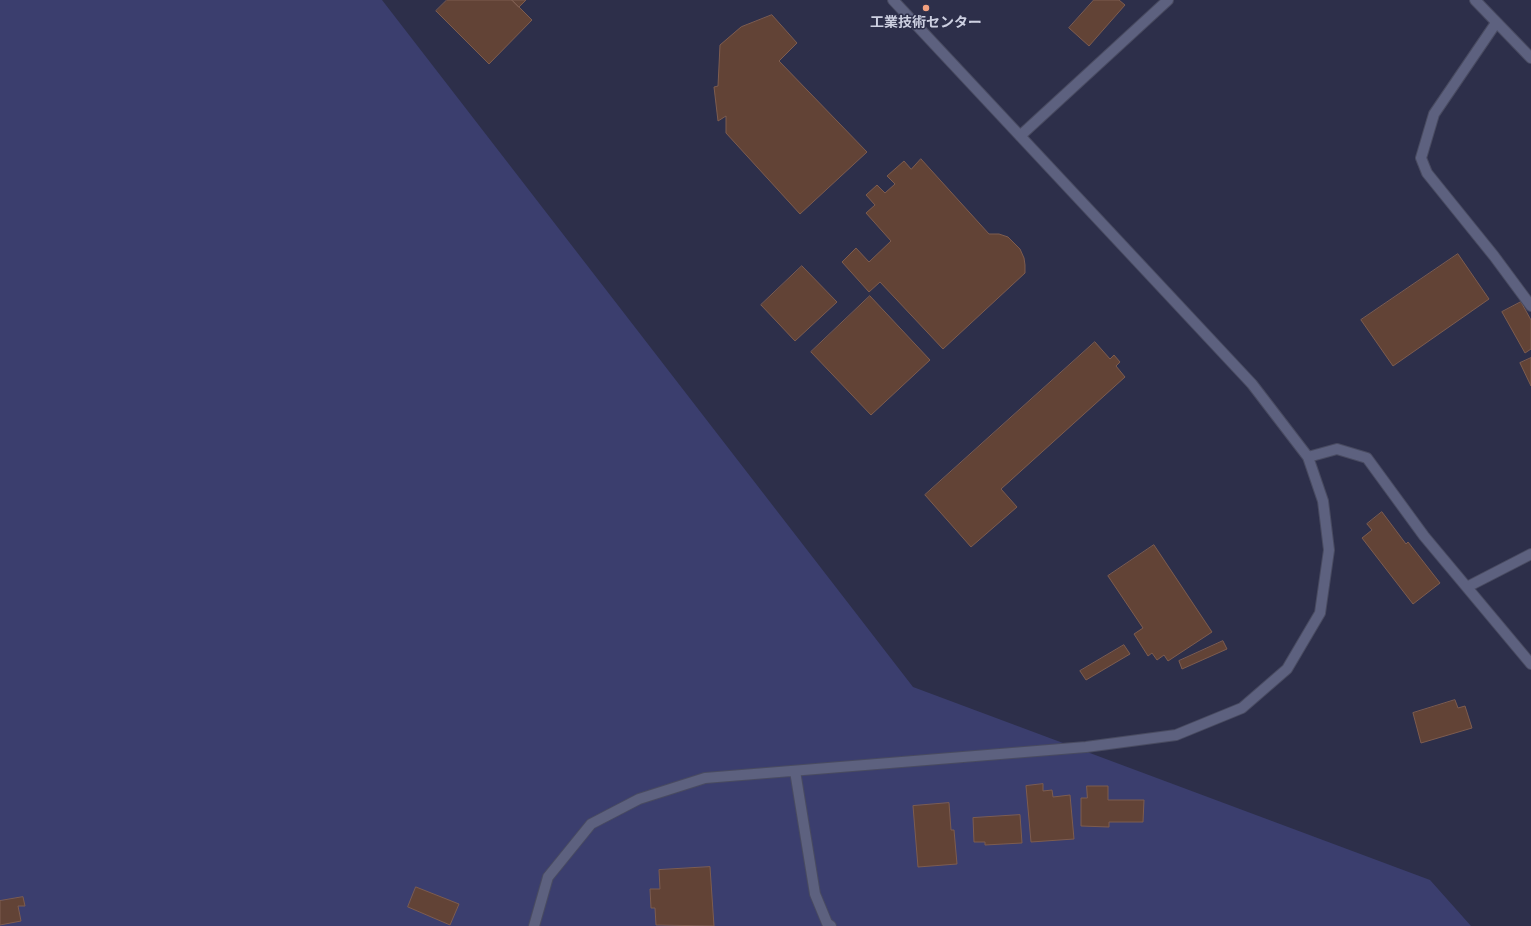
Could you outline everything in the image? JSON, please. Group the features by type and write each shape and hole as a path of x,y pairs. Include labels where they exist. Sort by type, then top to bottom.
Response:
{"street":[{"path":"534,926 548,877 591,824 639,799 705,778 1086,747 1176,735 1242,708 1287,669 1320,613 1330,550 1323,501 1308,457 1252,384 893,0"},
{"path":"1020,136 1168,0"},
{"path":"1475,0 1531,58"},
{"path":"1496,23 1434,114 1421,158 1427,173 1494,256 1531,306"},
{"path":"1308,457 1337,449 1367,458 1424,536 1531,664"},
{"path":"1467,587 1531,554"},
{"path":"795,771 815,894 827,922 831,926"}],"shaded area":[{"path":"0,0 382,0 913,687 1430,880 1471,926 0,926"}],"building":[{"path":"447,0 512,0 532,20 489,64 436,11"},
{"path":"512,0 526,0 519,7"},
{"path":"1094,0 1119,0 1125,5 1089,46 1069,28"},
{"path":"772,15 797,43 779,61 867,152 800,214 726,133 726,116 718,121 714,87 718,86 720,45 741,27"},
{"path":"921,159 989,234 999,234 1008,237 1020,249 1025,265 1025,273 943,349 880,282 869,292 842,262 856,248 869,262 891,241 866,213 875,205 866,195 877,185 885,193 895,184 887,176 904,161 911,169"},
{"path":"1458,254 1489,299 1393,366 1361,320"},
{"path":"802,266 837,302 795,341 761,305"},
{"path":"870,296 930,360 871,415 811,352"},
{"path":"1521,302 1531,320 1531,349 1525,353 1502,312"},
{"path":"1095,342 1110,359 1114,355 1120,362 1116,366 1125,377 1001,489 1017,507 971,547 925,495"},
{"path":"1531,358 1531,386 1520,363"},
{"path":"1382,512 1406,544 1408,542 1440,583 1413,604 1362,538 1372,530 1367,524"},
{"path":"1154,545 1212,632 1168,661 1164,655 1157,660 1152,653 1148,656 1134,634 1143,628 1108,576"},
{"path":"1223,641 1227,649 1182,669 1179,661"},
{"path":"1124,645 1130,654 1086,680 1080,671"},
{"path":"1455,700 1458,708 1465,706 1472,728 1421,743 1413,713"},
{"path":"1043,784 1043,791 1052,790 1053,797 1070,795 1074,839 1031,842 1026,786"},
{"path":"1087,786 1108,786 1108,800 1144,800 1143,822 1109,822 1109,827 1081,826 1081,798 1087,798"},
{"path":"949,803 951,830 954,830 957,864 918,867 913,806"},
{"path":"1020,815 1022,843 985,845 985,842 974,842 973,818"},
{"path":"710,867 714,926 656,925 655,908 651,908 650,889 660,889 659,870"},
{"path":"416,887 459,904 450,925 408,907"},
{"path":"23,897 25,906 18,906 21,921 0,925 0,901"}],"place":[{"name":"工業技術センター","path":"926,8"}]}
